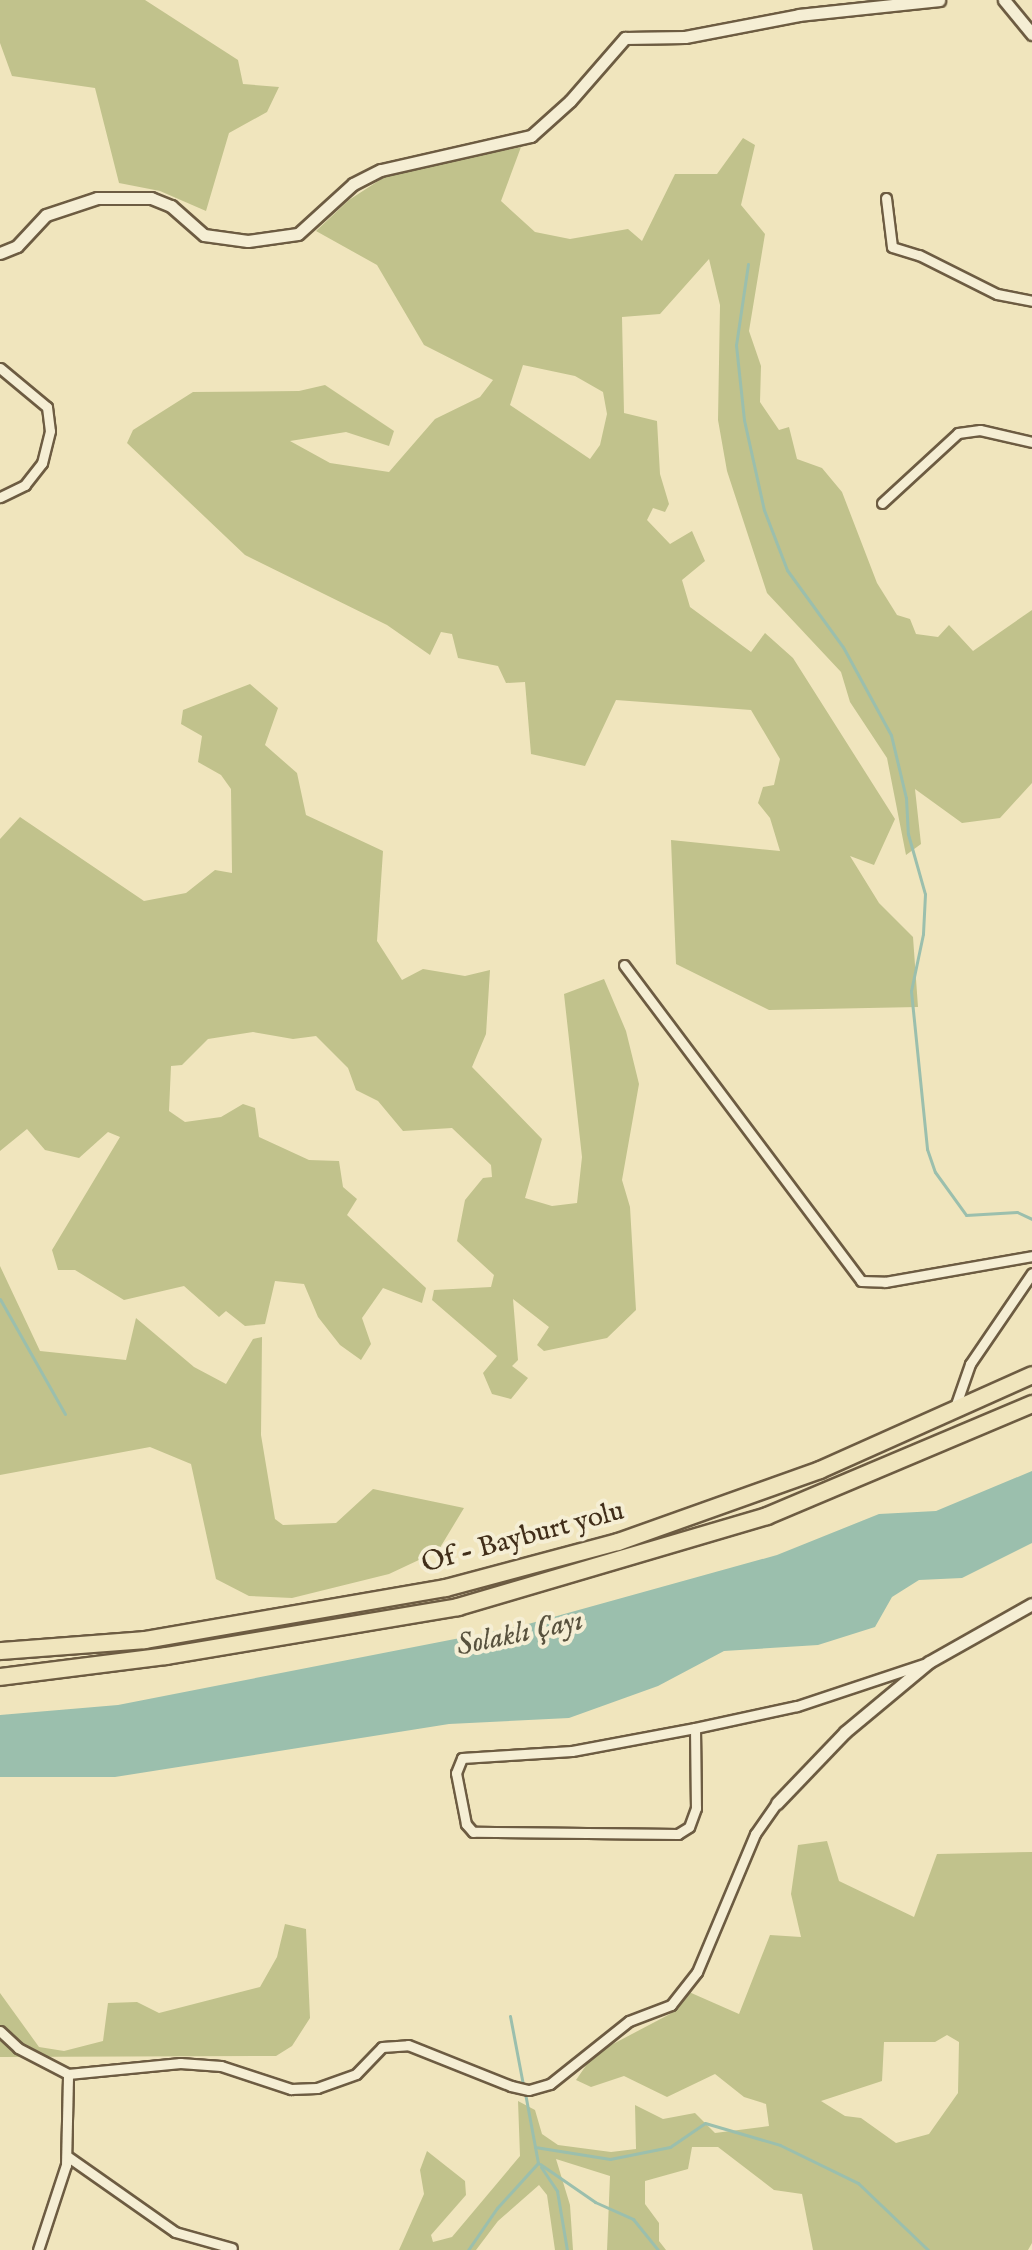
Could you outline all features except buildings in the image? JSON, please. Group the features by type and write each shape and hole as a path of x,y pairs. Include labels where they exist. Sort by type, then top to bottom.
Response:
{"highway":[{"name":"Of - Bayburt yolu","path":"0,1651 145,1640 446,1588 632,1537 820,1470 1032,1375"},
{"name":"Of - Bayburt yolu","path":"0,1677 166,1656 458,1607 767,1516 1032,1404"}],"street":[{"path":"0,253 17,246 46,215 97,198 151,198 171,206 204,235 248,241 298,234 353,184 381,170 531,136 570,101 625,38 685,37 799,15 939,0"},
{"path":"1004,0 1032,34"},
{"path":"886,198 892,247 919,255 997,294 1032,301"},
{"path":"0,368 47,407 50,431 42,463 25,485 0,497"},
{"path":"882,503 958,433 980,430 1032,442"},
{"path":"624,965 861,1281 885,1282 1032,1256"},
{"path":"954,1410 970,1364 1032,1273"},
{"path":"0,2031 18,2048 68,2074 180,2063 221,2066 291,2089 317,2088 356,2074 382,2047 408,2045 511,2086 529,2090 550,2084 629,2021 671,2005 697,1972 755,1834 777,1803 845,1732 929,1662 1032,1604"},
{"path":"695,1728 696,1808 689,1827 678,1834 473,1832 466,1824 456,1773 462,1758 572,1751 695,1728 797,1706 929,1662"},
{"path":"38,2250 67,2156 68,2074"},
{"path":"67,2156 175,2232 232,2248"}],"green space":[{"path":"0,0 145,0 238,60 243,84 279,87 267,112 229,133 206,211 160,191 119,183 95,88 12,76 0,43"},
{"path":"743,138 755,145 741,205 765,234 749,331 761,366 760,402 779,430 789,427 797,459 822,468 842,492 877,583 897,615 910,619 916,634 938,637 949,625 973,651 1032,610 1032,783 1000,818 962,823 915,789 921,844 906,855 887,758 850,702 841,672 767,593 727,471 718,420 720,305 709,259 660,314 622,317 624,413 657,421 660,474 669,504 665,512 653,508 647,520 670,544 692,531 705,561 682,580 690,607 751,652 765,633 793,658 895,819 874,865 850,856 879,903 913,937 918,1007 769,1010 676,964 671,840 780,851 770,818 758,803 763,787 774,785 780,759 751,710 616,700 585,766 531,754 525,682 506,683 498,666 458,658 452,634 441,632 430,655 387,625 245,555 127,443 133,430 193,392 299,391 325,385 394,431 389,446 346,432 290,441 330,463 389,472 435,419 480,397 493,380 424,345 377,265 316,231 349,200 389,174 521,147 501,201 535,232 570,239 628,229 642,241 675,174 717,174","holes":["523,365 575,376 603,392 607,414 600,445 590,459 510,405"]},
{"path":"250,684 278,708 265,745 297,773 306,815 383,851 377,941 402,980 423,969 465,976 490,970 486,1034 472,1067 542,1139 525,1198 552,1206 577,1203 582,1157 564,994 604,979 626,1031 639,1084 622,1180 630,1207 636,1310 607,1338 544,1351 537,1345 549,1327 513,1299 518,1360 512,1366 528,1378 511,1399 492,1394 483,1373 497,1356 432,1300 434,1290 491,1287 494,1275 457,1241 465,1200 483,1178 492,1177 491,1165 452,1128 403,1131 378,1101 356,1090 348,1068 316,1036 293,1039 253,1032 208,1039 182,1065 171,1066 169,1111 185,1122 221,1117 243,1104 255,1108 259,1137 309,1160 339,1161 343,1187 357,1199 347,1215 426,1288 422,1303 383,1288 362,1318 371,1344 361,1360 340,1345 318,1317 304,1284 275,1281 265,1324 245,1326 226,1311 219,1317 184,1286 124,1300 75,1270 58,1270 52,1250 120,1137 108,1132 79,1158 45,1150 27,1129 0,1151 0,839 20,817 144,901 186,893 215,870 232,873 231,789 221,775 198,762 202,736 181,724 183,710"},
{"path":"0,1266 40,1351 126,1360 136,1318 194,1367 226,1384 253,1339 262,1337 261,1435 275,1519 283,1525 336,1523 373,1489 464,1508 438,1551 389,1574 292,1598 249,1596 216,1579 191,1464 150,1447 0,1475"},
{"path":"827,1841 839,1881 914,1917 937,1854 1032,1852 1032,2243 1028,2250 813,2250 802,2194 774,2190 718,2147 692,2147 688,2169 645,2181 645,2204 659,2223 659,2241 666,2250 607,2250 610,2176 556,2159 570,2205 573,2250 555,2250 547,2195 539,2185 498,2221 476,2250 399,2250 424,2194 420,2170 427,2151 465,2181 466,2195 431,2235 433,2242 452,2237 520,2156 518,2101 535,2110 542,2134 558,2145 611,2152 636,2149 635,2105 663,2119 695,2113 715,2133 769,2126 766,2104 744,2097 715,2074 667,2097 624,2076 591,2087 576,2080 594,2054 670,2014 689,1992 739,2014 770,1935 801,1937 791,1894 798,1845","holes":["947,2035 959,2042 958,2093 929,2134 896,2143 861,2118 845,2116 821,2101 882,2081 884,2042 935,2042"]},
{"path":"285,1924 306,1929 310,2018 292,2046 276,2056 0,2057 0,1993 39,2047 64,2051 103,2041 108,2003 137,2002 159,2013 260,1987 277,1957"}],"water":[{"name":"Solaklı Çayı","path":"1032,1471 1032,1543 962,1578 919,1580 892,1597 875,1627 818,1645 724,1651 658,1686 569,1718 449,1724 115,1777 0,1777 0,1715 118,1705 521,1626 777,1555 879,1514 936,1511"}],"waterway":[{"path":"748,264 736,345 744,420 764,510 787,570 843,647 891,735 906,798 908,834 925,894 923,934 911,991 927,1149 935,1172 966,1215 1017,1212 1032,1219"},
{"path":"0,1299 65,1414"},
{"path":"510,2016 523,2085"},
{"path":"468,2250 497,2208 538,2163 525,2093"},
{"path":"535,2147 610,2159 670,2147 705,2123 780,2145 858,2183 928,2250"},
{"path":"540,2164 595,2202 633,2219 658,2250"},
{"path":"541,2167 557,2191 567,2250"}]}
